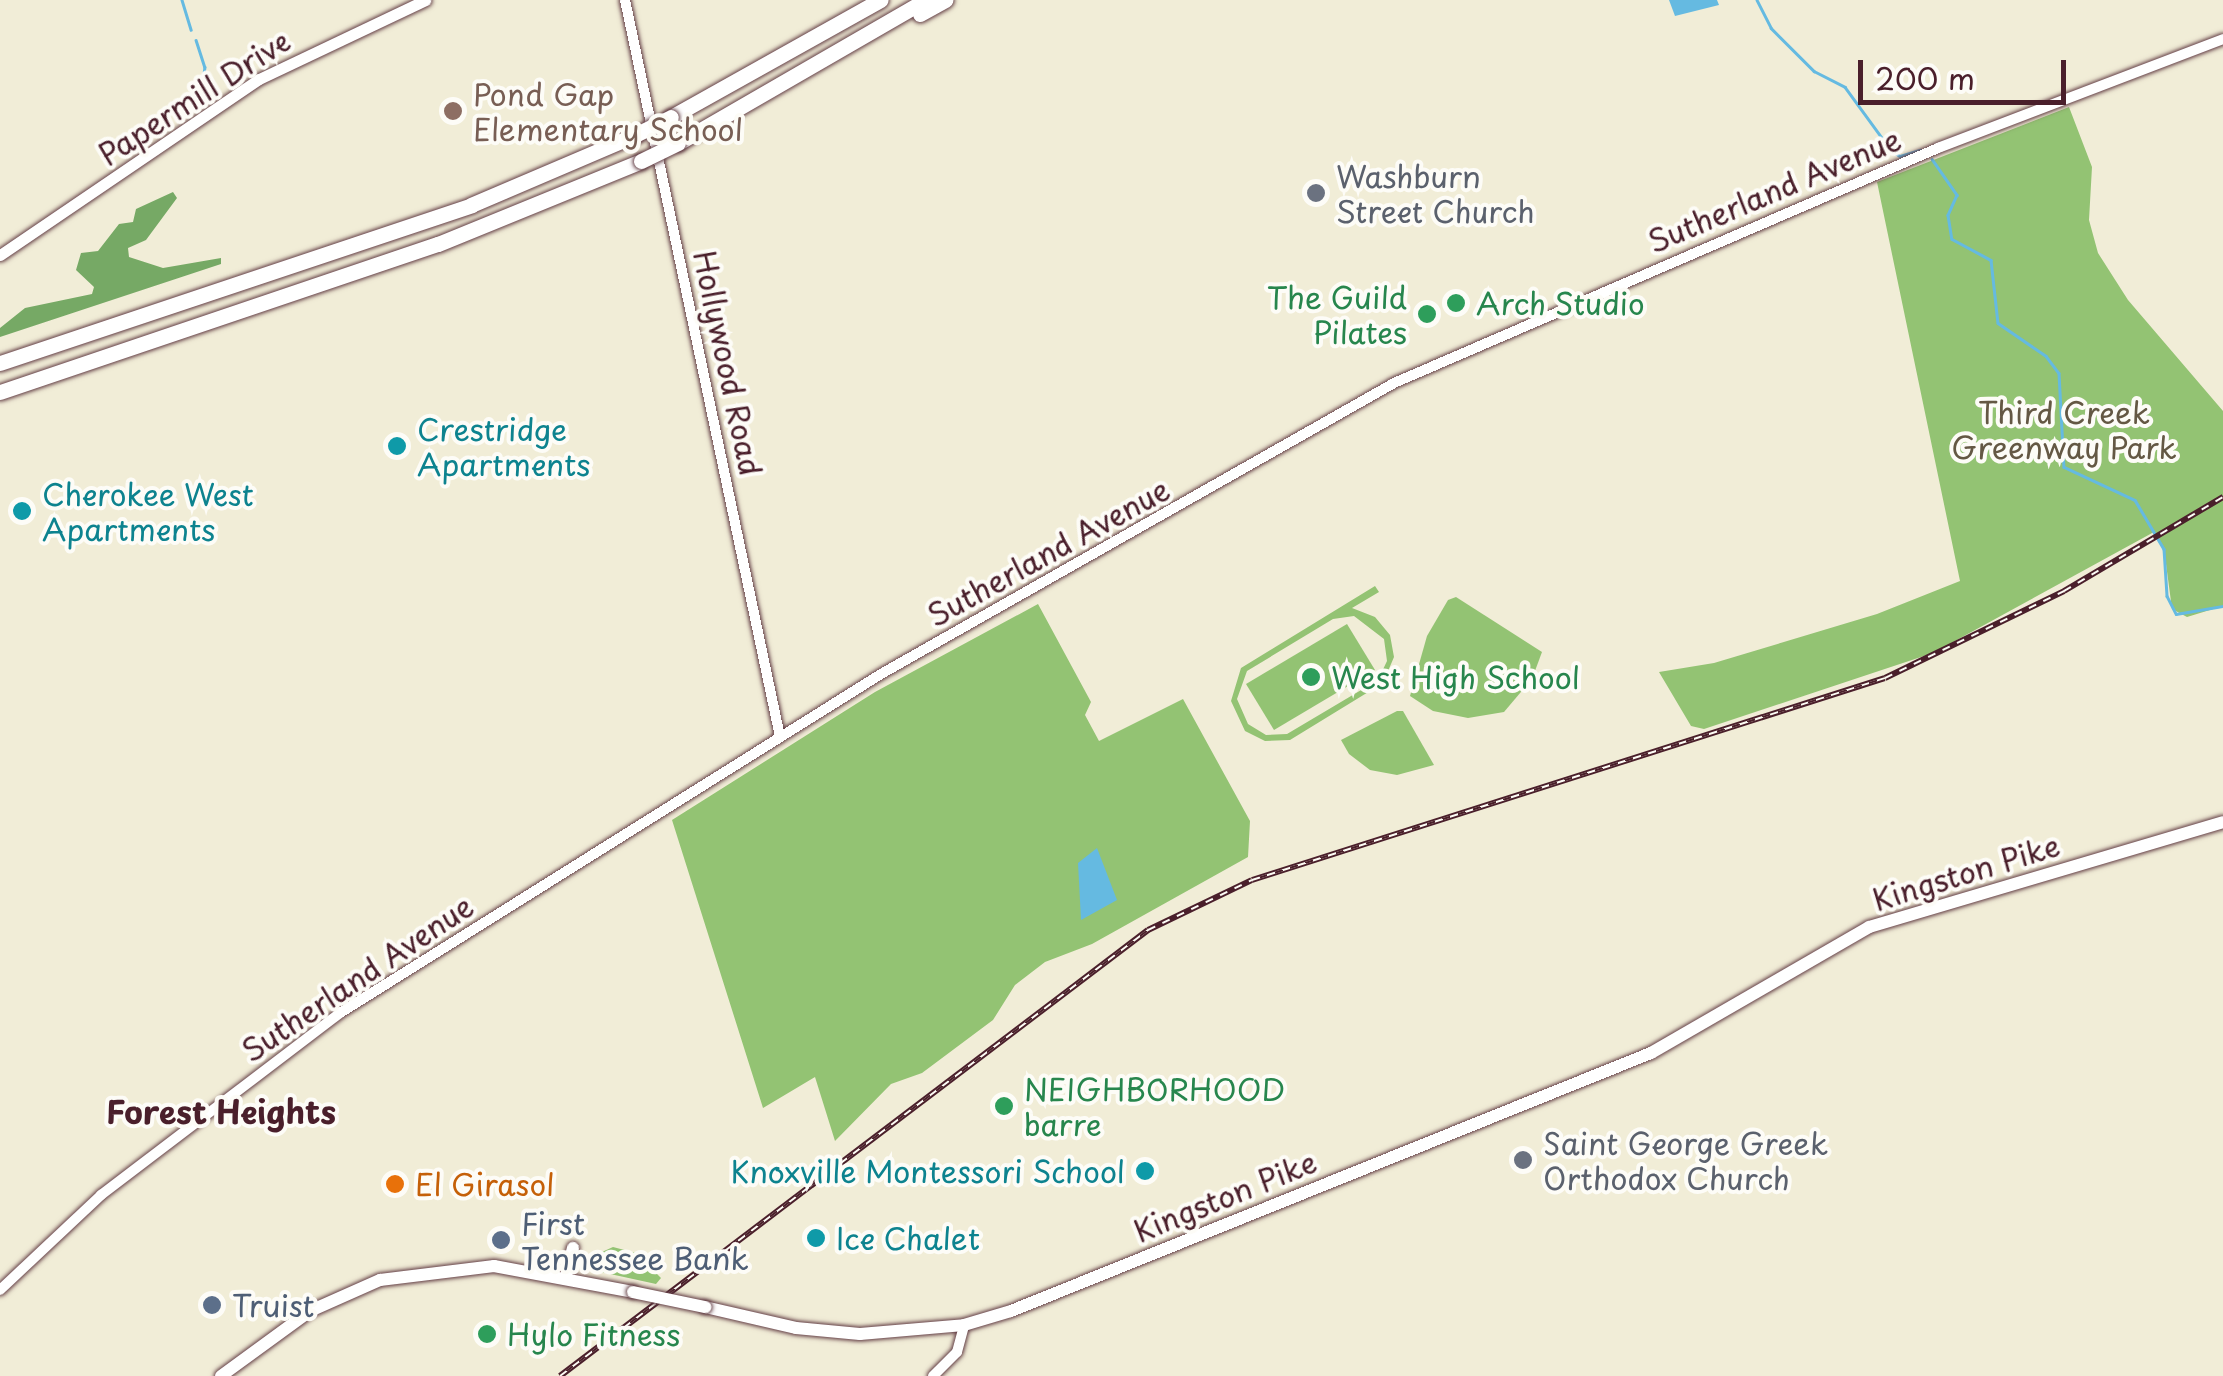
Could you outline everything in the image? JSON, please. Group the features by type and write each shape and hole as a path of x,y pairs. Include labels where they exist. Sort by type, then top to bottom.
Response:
{"highway":[{"path":"0,363 471,206 671,117 880,0"},
{"path":"772,94 926,0"},
{"path":"0,392 438,244 641,161 945,0"}],"main road":[{"name":"Papermill Drive","path":"0,255 259,79 424,0"},
{"name":"Kingston Pike","path":"220,1376 300,1318 380,1280 480,1266 566,1276 835,1333 964,1325 1651,1053 1869,928 2223,822"},
{"path":"566,1276 573,1248"}],"street":[{"name":"Hollywood Road","path":"625,0 780,737"},
{"name":"Sutherland Avenue","path":"0,1290 101,1195 340,1013 780,737 1434,362 1938,148 2223,38"},
{"path":"933,1376 957,1352 964,1325"}],"green space":[{"name":"Third Creek Greenway Park","path":"2069,107 2092,167 2089,220 2098,253 2128,300 2223,411 2223,606 2187,617 2172,609 2164,549 2154,532 1933,653 1704,729 1691,726 1659,672 1714,663 1877,614 1960,581 1877,182"},
{"path":"173,192 177,198 146,240 128,248 129,257 163,268 221,258 221,264 0,337 0,328 25,308 92,294 94,287 76,270 81,253 98,251 119,224 133,222 136,209"},
{"path":"1375,586 1379,592 1352,608 1375,617 1390,635 1394,657 1383,683 1290,740 1265,741 1245,731 1231,701 1241,668","holes":["1354,616 1384,639 1387,661 1378,680 1287,734 1266,735 1248,724 1237,699 1247,671 1333,619"]},
{"path":"1456,597 1542,652 1532,679 1504,712 1468,718 1433,711 1410,696 1427,636 1448,600"},
{"path":"1038,604 1091,702 1085,715 1099,741 1183,699 1250,821 1248,857 1092,944 1045,962 1015,985 993,1020 922,1073 891,1084 835,1141 815,1077 763,1108 672,820 875,692"},
{"name":"West High School","path":"1347,624 1375,670 1274,730 1246,684"},
{"path":"1403,711 1434,765 1397,775 1370,770 1349,754 1341,740"},
{"path":"613,1247 636,1253 661,1278 656,1284 601,1272 593,1256"}],"water":[{"path":"1669,0 1717,0 1719,5 1675,16"},
{"path":"1097,848 1117,900 1081,920 1078,863"}],"waterway":[{"path":"182,0 191,30"},
{"path":"1757,0 1771,28 1814,71 1845,87 1891,150 1900,156 1920,150"},
{"path":"196,40 205,67 203,82"},
{"path":"1932,159 1957,195 1948,215 1952,239 1991,260 1998,323 2046,356 2059,373 2064,467 2135,500 2164,549 2167,596 2176,614 2223,606"}],"railway":[{"path":"560,1376 1148,930 1252,880 1885,678 2064,591 2223,497"}],"place":[{"name":"Pond Gap Elementary School","path":"453,111"},
{"name":"Washburn Street Church","path":"1316,193"},
{"name":"Arch Studio","path":"1456,303"},
{"name":"The Guild Pilates","path":"1427,314"},
{"name":"Crestridge Apartments","path":"397,446"},
{"name":"Cherokee West Apartments","path":"22,511"},
{"name":"West High School","path":"1311,677"},
{"name":"NEIGHBORHOOD barre","path":"1004,1106"},
{"name":"Saint George Greek Orthodox Church","path":"1523,1160"},
{"name":"Knoxville Montessori School","path":"1145,1171"},
{"name":"El Girasol","path":"395,1184"},
{"name":"Ice Chalet","path":"816,1238"},
{"name":"First Tennessee Bank","path":"501,1240"},
{"name":"Truist","path":"212,1305"},
{"name":"Hylo Fitness","path":"487,1334"}],"district":[{"name":"Forest Heights","path":"221,1111"}]}
